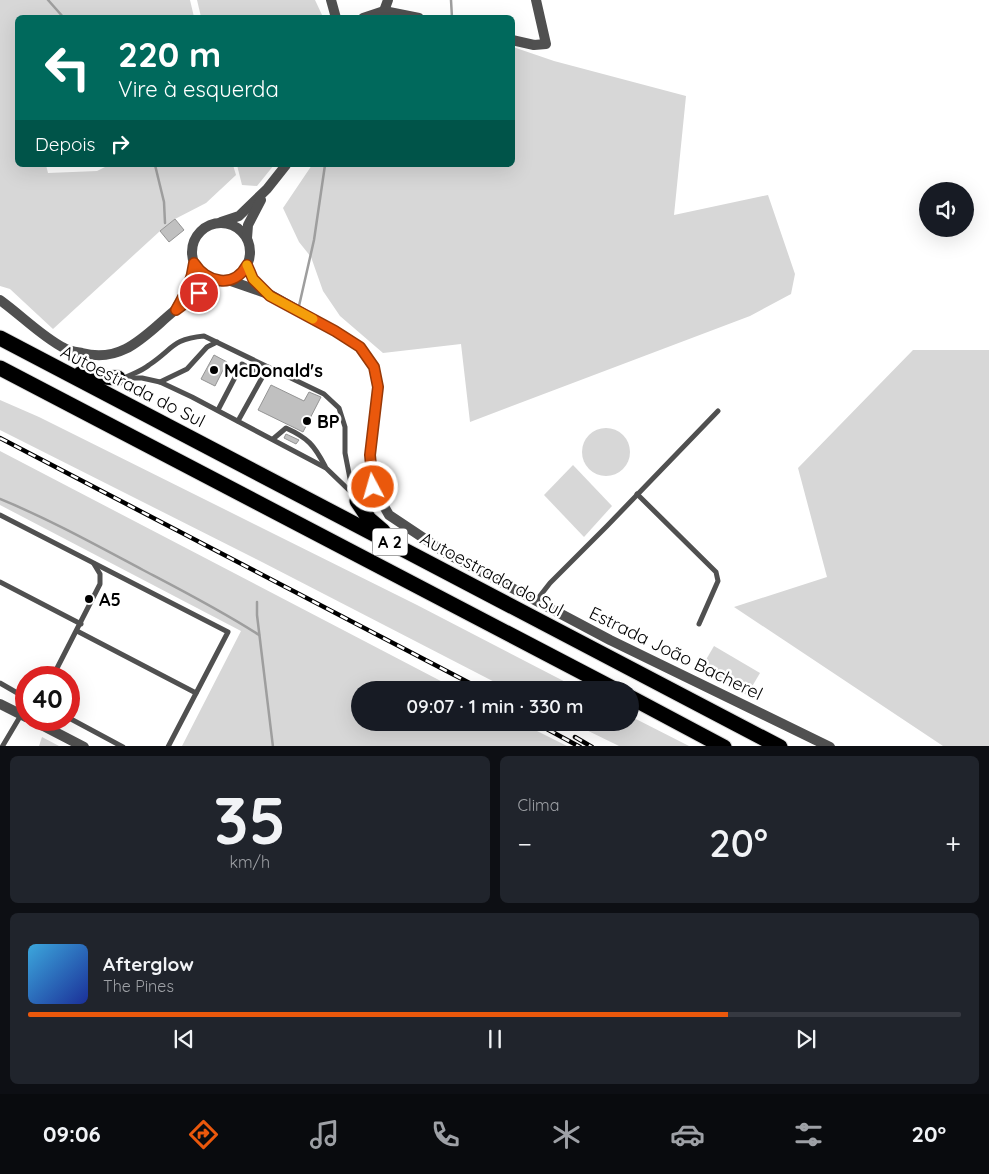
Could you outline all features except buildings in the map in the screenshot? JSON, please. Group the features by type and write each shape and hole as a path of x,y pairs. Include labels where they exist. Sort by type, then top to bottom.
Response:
{"highway":[{"name":"Autoestrada do Sul","path":"0,338 780,746"},
{"path":"49,363 87,376 121,378"},
{"name":"A 2","path":"0,368 599,681"},
{"path":"355,498 369,519 386,534 418,556"},
{"path":"639,702 724,746"}],"street":[{"path":"331,0 335,15"},
{"path":"384,12 388,0"},
{"path":"515,41 534,45 546,44 536,0"},
{"path":"374,15 384,12 402,15"},
{"path":"176,310 192,279 194,263 192,248 195,238 204,228 239,216 267,189 284,167"},
{"path":"0,300 23,320 65,348 88,355 106,356 120,352 139,341 176,310 223,280 236,277 244,270 250,259 250,248 247,238 248,225 267,189"},
{"path":"220,223 230,224 240,229 247,238"},
{"path":"194,263 200,272 207,277 223,280"},
{"name":"Estrada João Bacherel","path":"247,265 253,279 270,296"},
{"name":"Estrada João Bacherel","path":"223,280 270,296 335,331 360,347 374,367 378,387 370,455 373,487 389,515 446,553 610,640 830,746"},
{"path":"0,704 15,712"},
{"path":"54,731 84,746"}],"lane":[{"path":"121,378 148,366 176,342 204,336 324,394 339,408 346,428 345,453 355,498"},
{"path":"160,382 187,369 207,348 217,342"},
{"path":"218,410 242,364 263,376"},
{"path":"238,421 268,366"},
{"path":"121,378 142,378 160,382 218,410 327,469"},
{"path":"536,601 550,583 718,411"},
{"path":"273,439 286,428 314,446 327,469 355,498"},
{"path":"637,494 716,572 718,581 699,624"},
{"path":"0,515 228,632 168,746"},
{"path":"58,666 100,584 100,574 90,562"},
{"path":"0,582 81,624"},
{"path":"77,631 196,693"},
{"path":"0,683 15,690"},
{"path":"80,724 123,746"},
{"path":"2,746 15,728"}],"shaded area":[{"path":"0,0 190,0 194,15 15,15 15,167 46,167 48,173 97,171 105,167 234,167 236,175 206,203 175,219 160,231 53,329 10,289 0,286"},
{"path":"197,0 315,0 322,15 201,15"},
{"path":"515,48 554,61 686,96 674,215 768,195 795,274 791,294 750,316 470,422 461,344 383,353 340,316 323,291 311,257 299,242 283,208 311,167 515,167"},
{"path":"238,167 272,167 257,186 242,185"},
{"path":"913,350 989,350 989,746 943,746 734,607 827,577 798,468"},
{"path":"0,400 39,417 417,605 564,681 493,681 0,430"},
{"path":"606,428 615,430 623,435 628,443 630,452 628,461 623,469 615,474 606,476 597,474 589,469 584,461 582,452 584,443 589,435 597,430"},
{"path":"0,451 441,681 351,681 351,731 537,731 567,746 182,746 241,631 0,505"},
{"path":"573,465 612,506 584,537 544,495"},
{"path":"714,646 760,673 747,695 700,670"},
{"path":"639,721 689,746 619,746 588,731 639,731"},
{"path":"42,737 59,746 39,746"}],"waterway":[{"path":"48,0 61,15"},
{"path":"451,0 452,15"},
{"path":"155,167 164,202 165,223"},
{"path":"299,306 314,240 325,167"},
{"path":"0,499 90,542 202,601 259,635"},
{"path":"257,602 273,746"}],"railway":[{"path":"0,438 466,681"},
{"path":"551,731 578,746"},
{"path":"575,737 590,746"}],"slow traffic":[{"path":"247,265 253,279 270,296 313,319"}],"place":[{"name":"McDonald's","path":"214,370"},
{"name":"BP","path":"307,421"},
{"name":"A5","path":"89,599"}],"route":[{"path":"199,293 176,310 192,279 194,263 200,272 210,279 218,281 236,277 247,265 253,279 270,296 335,331 360,347 374,367 378,387 370,455 373,487"}]}
